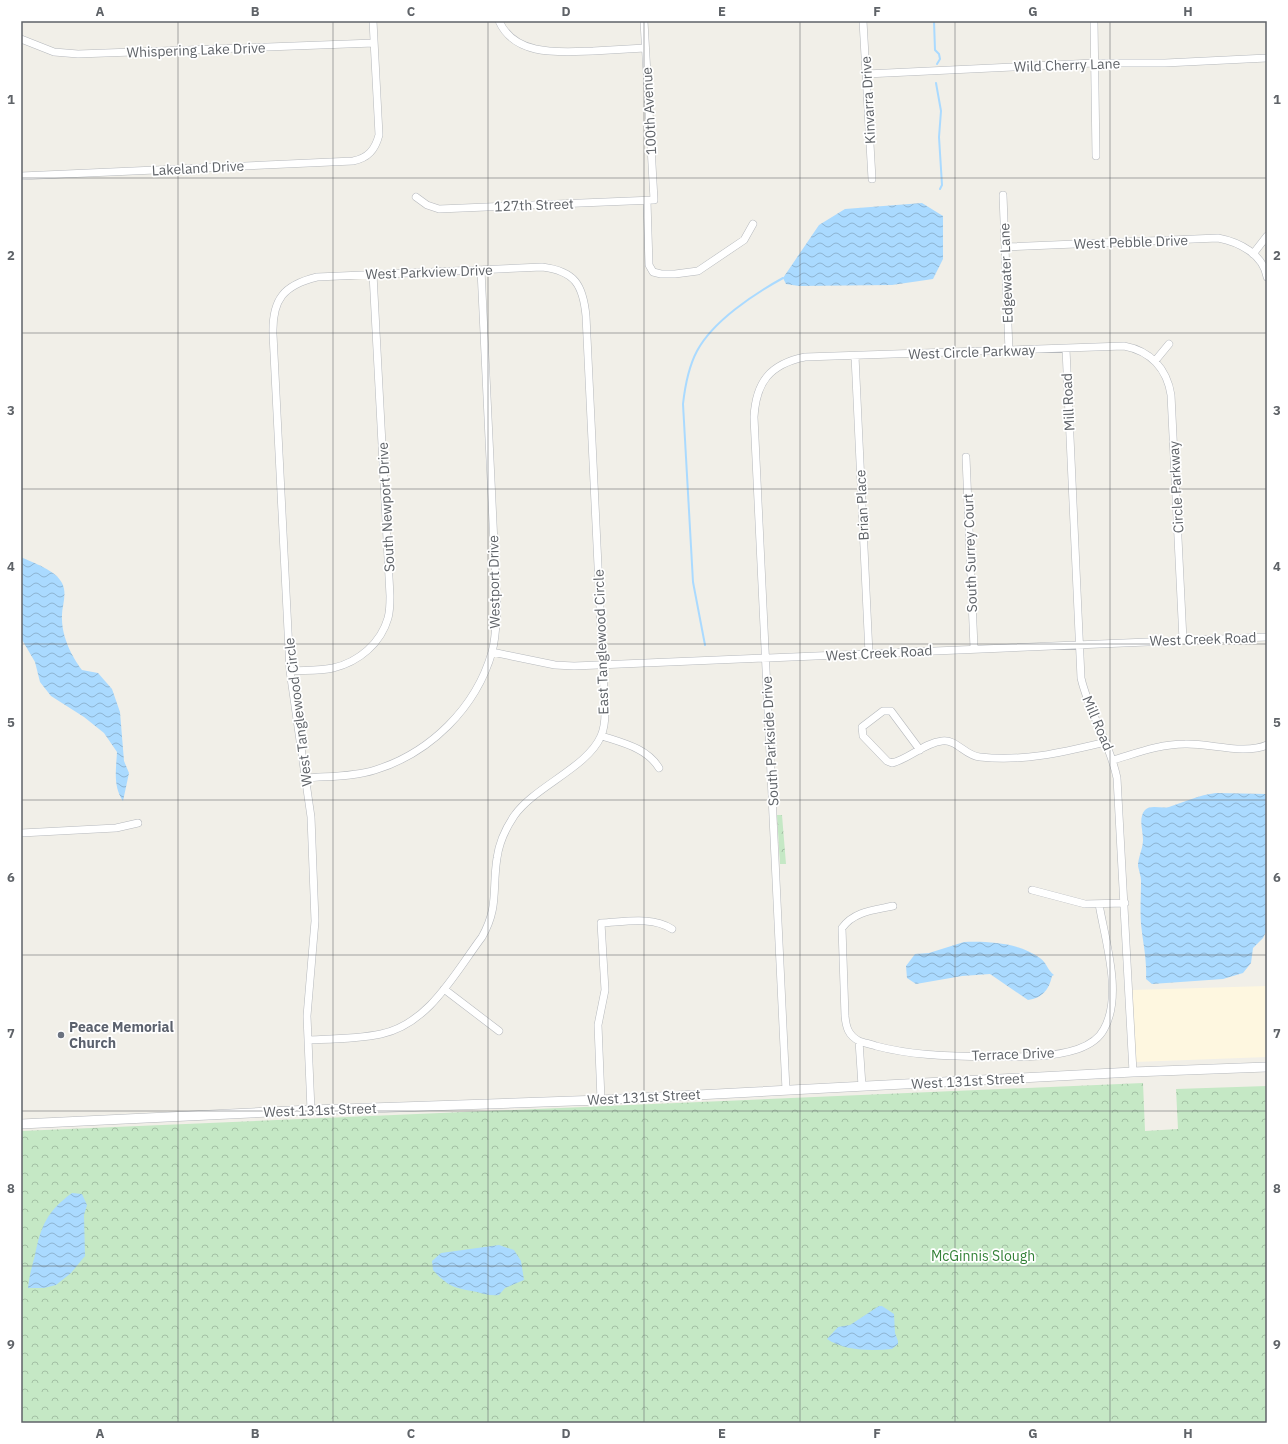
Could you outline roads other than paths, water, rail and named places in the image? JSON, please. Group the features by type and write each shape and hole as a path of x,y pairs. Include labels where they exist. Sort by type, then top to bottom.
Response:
{"street":[{"path":"373,21 374,43"},
{"path":"499,21 513,40 533,49 555,52 645,48"},
{"name":"100th Avenue","path":"644,21 651,201 649,265 654,272 661,274 691,273 705,268 744,240 753,224"},
{"name":"Kinvarra Drive","path":"863,21 872,179"},
{"path":"1094,21 1096,156"},
{"name":"Whispering Lake Drive","path":"21,39 54,52 78,54 374,43"},
{"name":"Lakeland Drive","path":"21,176 353,162 364,159 376,144 379,135 374,43"},
{"name":"Wild Cherry Lane","path":"866,74 1094,63 1165,63 1267,58"},
{"name":"Edgewater Lane","path":"1003,195 1009,351"},
{"name":"127th Street","path":"416,197 427,205 439,209 651,201"},
{"path":"1267,236 1253,254 1260,262 1267,277"},
{"name":"West Pebble Drive","path":"1005,247 1218,238 1231,241 1244,247 1253,254"},
{"name":"West Parkview Drive","path":"284,291 298,283 317,277 373,274 542,267 555,269 574,278"},
{"name":"Westport Drive","path":"306,778 354,775 374,771 392,764 436,738 468,703 485,670 492,652 497,607 481,270"},
{"name":"South Newport Drive","path":"290,671 332,668 349,663 366,653 378,639 388,618 390,596 373,274"},
{"name":"East Tanglewood Circle","path":"308,1040 367,1037 396,1030 416,1020 444,989 482,937 489,924 495,897 497,858 501,842 515,815 528,801 585,757 595,747 602,736 605,712 586,316 585,302 574,278"},
{"name":"West Tanglewood Circle","path":"284,291 278,300 273,328 290,671 311,817 315,921 307,1016 311,1110"},
{"path":"1155,361 1169,344"},
{"name":"West Circle Parkway","path":"786,363 805,357 1124,346 1135,348 1155,361"},
{"name":"Mill Road","path":"1066,349 1081,678 1091,712 1113,760 1118,790 1133,1072"},
{"name":"Brian Place","path":"855,356 869,654"},
{"name":"Circle Parkway","path":"1155,361 1164,371 1169,382 1171,395 1183,640"},
{"name":"South Parkside Drive","path":"786,363 768,375 758,393 754,417 767,657 786,1090"},
{"name":"South Surrey Court","path":"966,457 974,648"},
{"name":"West Creek Road","path":"492,652 555,665 602,665 1267,636"},
{"path":"920,750 891,711 883,711 862,727 863,736 887,761 896,762 943,741 955,743 971,755 979,757 1024,758 1057,754 1106,742"},
{"path":"602,736 641,750 654,758 659,768"},
{"path":"1113,760 1172,745 1186,744 1248,748 1267,745"},
{"path":"21,833 116,828 138,823"},
{"path":"1032,890 1086,904 1125,903"},
{"name":"Terrace Drive","path":"859,1041 898,1051 940,1056 1032,1056 1067,1051 1088,1044 1098,1037 1104,1029 1111,1006 1111,973 1099,904"},
{"path":"862,1086 859,1041 849,1033 846,1026 841,935 842,928 854,916 893,906"},
{"path":"602,1100 598,1025 604,990 601,923 654,921 664,924 672,929"},
{"path":"444,989 499,1031"},
{"name":"West 131st Street","path":"21,1124 311,1110 602,1100 1133,1072 1267,1067"}],"water":[{"path":"922,203 943,216 943,259 933,279 892,285 799,286 786,284 783,278 819,225 845,209"},
{"path":"21,557 38,564 59,578 64,588 62,626 71,653 82,670 98,673 112,689 120,712 124,761 129,773 123,801 116,784 117,752 104,733 84,717 51,696 40,682 35,662 21,638"},
{"path":"1216,793 1267,794 1267,930 1263,938 1253,948 1251,963 1243,973 1223,979 1152,984 1146,979 1141,924 1141,879 1138,866 1143,843 1141,824 1143,813 1150,807 1169,807 1198,797"},
{"path":"964,942 1004,944 1023,949 1040,958 1054,975 1052,976 1047,989 1041,995 1028,1000 990,974 962,976 916,984 907,978 906,966 915,954 929,953"},
{"path":"72,1193 82,1194 87,1205 84,1215 85,1256 71,1273 56,1285 44,1288 28,1288 40,1236 46,1220 57,1206"},
{"path":"499,1245 514,1250 521,1261 524,1280 505,1288 499,1295 487,1295 452,1286 443,1280 433,1270 432,1261 441,1253"},
{"path":"879,1306 882,1306 894,1314 895,1333 898,1344 892,1349 875,1350 850,1348 827,1339 838,1327 850,1325"}],"waterway":[{"path":"934,21 935,50 939,54 940,59 937,64"},
{"path":"936,83 941,111 939,137 942,185 940,189"},
{"path":"705,645 693,582 683,404 686,384 689,370 697,351 713,329 747,300 783,278"}],"place":[{"name":"Peace Memorial Church","path":"61,1035"}],"park label":[{"name":"McGinnis Slough","path":"983,1256"}]}
